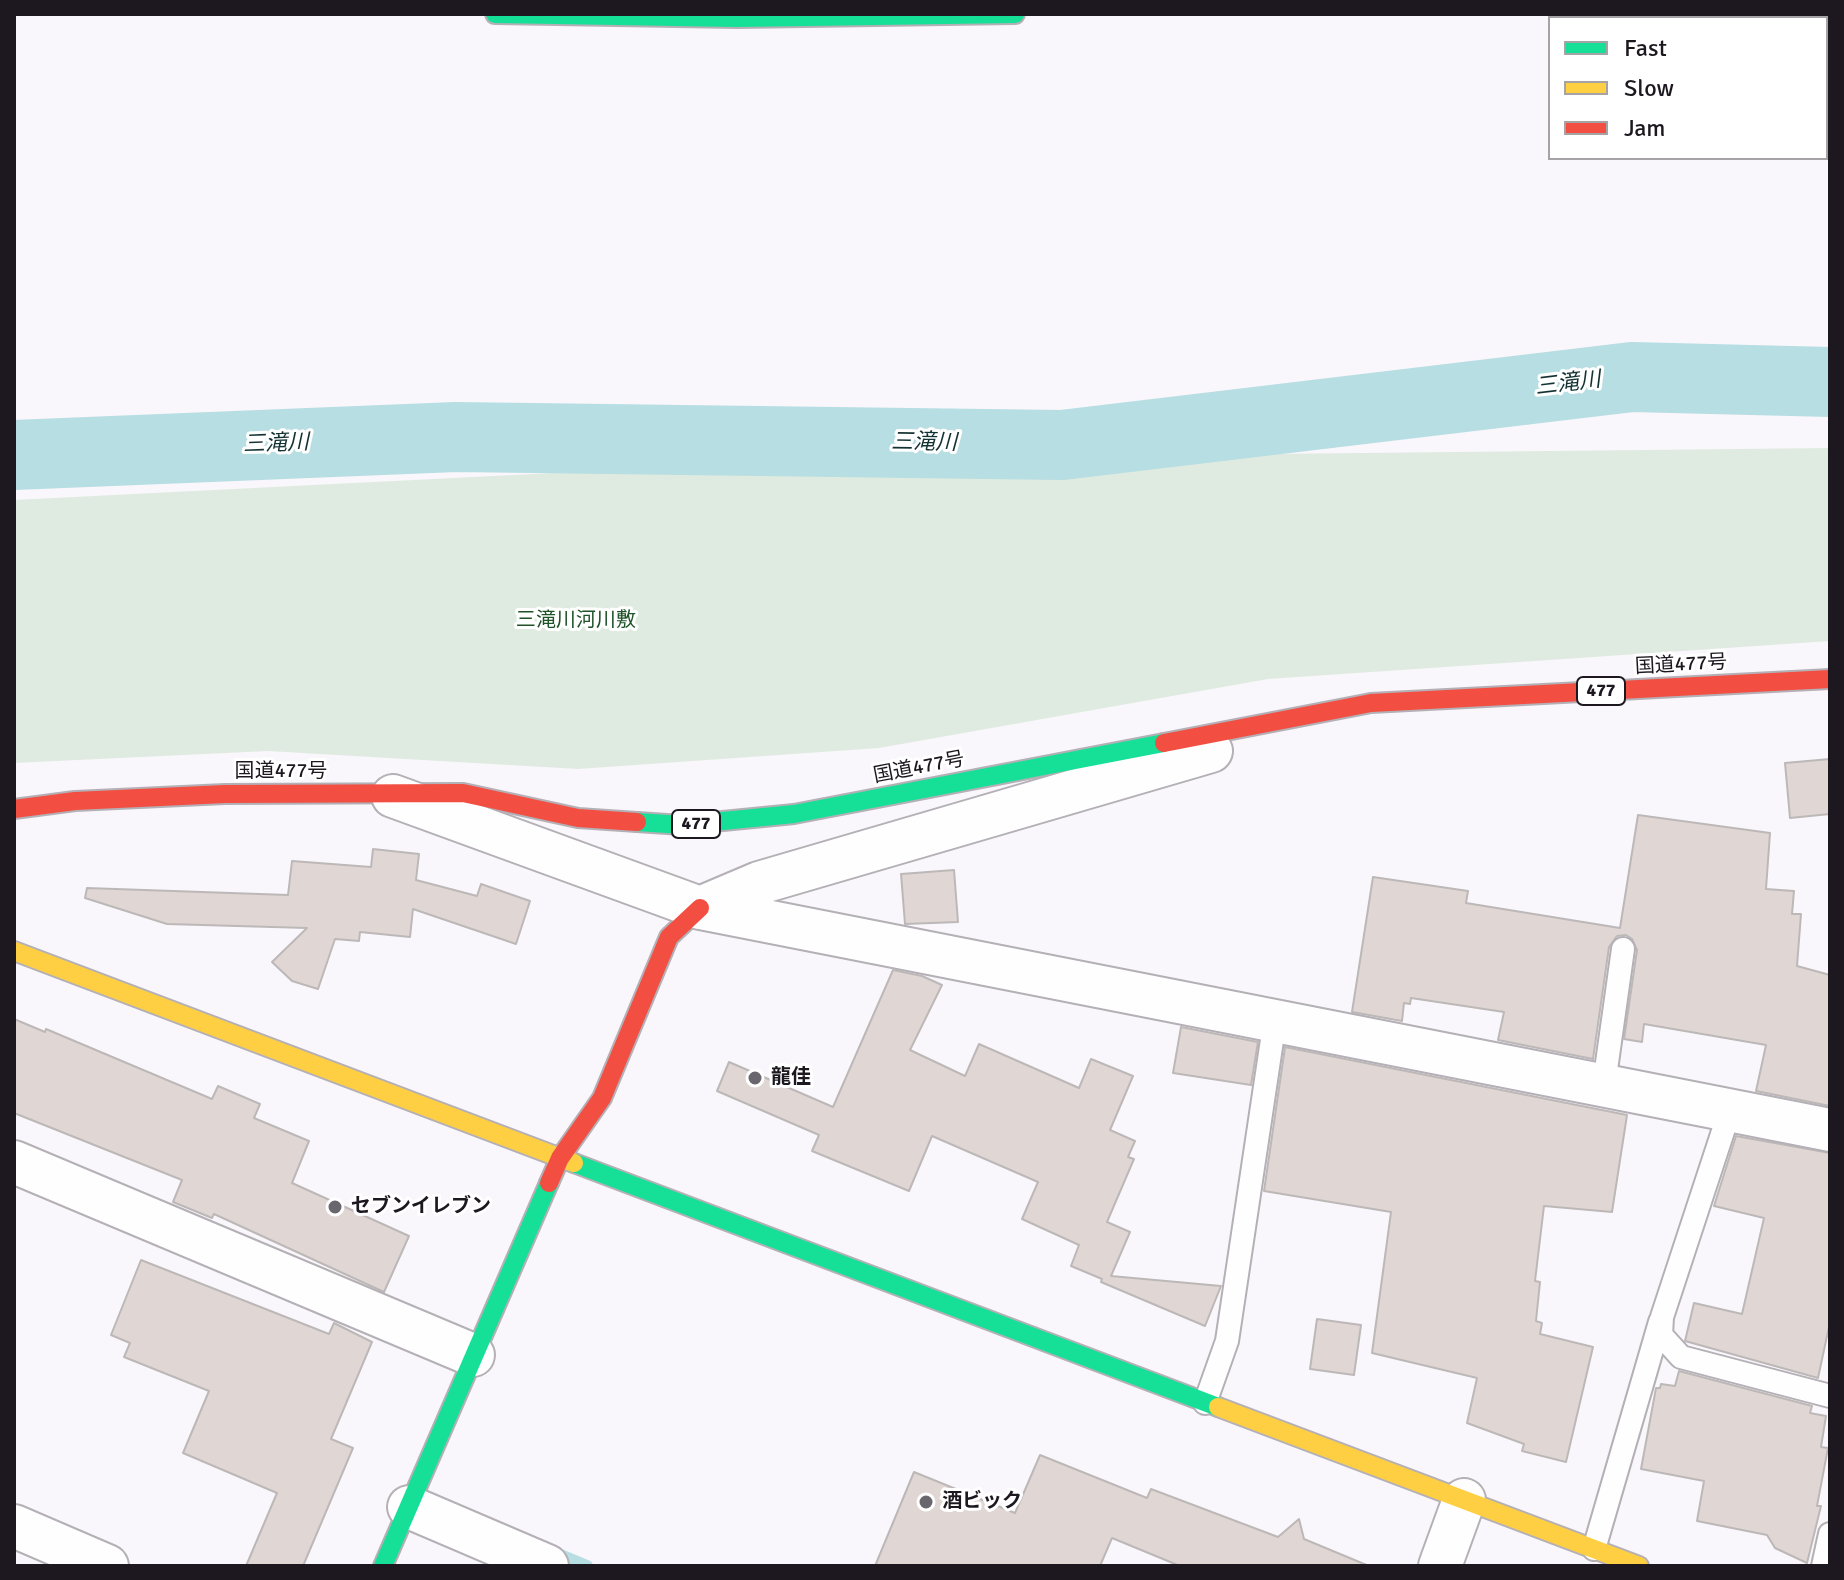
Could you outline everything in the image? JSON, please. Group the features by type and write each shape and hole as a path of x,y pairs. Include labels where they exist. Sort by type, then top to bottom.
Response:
{"main road":[{"path":"495,14 706,18 1015,14"},
{"name":"国道477号","path":"14,809 75,801 225,794 463,793 578,818 682,825 794,814 1371,703 1830,679"},
{"path":"383,1566 560,1158 602,1098 669,937 700,908"},
{"path":"14,951 1639,1566"}],"street":[{"path":"700,908 759,883 1371,703"},
{"path":"386,794 700,908 1830,1130"},
{"path":"14,1162 473,1355"},
{"path":"1440,1566 1464,1500"},
{"path":"409,1507 547,1566"},
{"path":"14,1526 107,1566"}],"lane":[{"path":"1604,1084 1623,949"},
{"path":"1205,1403 1227,1341 1275,1020"},
{"path":"1594,1549 1662,1317 1730,1110"},
{"path":"1662,1317 1661,1335 1681,1357 1830,1396"},
{"path":"1823,1566 1830,1534"}],"green space":[{"name":"三滝川河川敷","path":"1830,448 1830,641 1268,679 879,748 578,769 268,751 14,763 14,500 593,471 1268,454"}],"building":[{"path":"1830,759 1830,814 1790,818 1785,763"},
{"path":"1638,815 1770,833 1766,889 1794,891 1792,914 1801,914 1797,966 1830,975 1830,1106 1756,1091 1766,1045 1644,1024 1642,1042 1624,1039 1637,950 1632,939 1626,935 1617,936 1609,947 1593,1059 1498,1040 1504,1012 1411,998 1410,1004 1404,1003 1402,1021 1352,1012 1373,877 1468,891 1466,903 1620,928"},
{"path":"373,849 419,854 416,880 477,896 481,884 530,901 516,944 413,909 410,937 360,932 359,941 335,939 318,989 292,981 272,962 307,928 167,924 85,898 87,888 288,895 292,861 371,867"},
{"path":"954,870 958,922 905,924 901,874"},
{"path":"893,970 922,976 942,985 910,1050 965,1076 979,1044 1079,1088 1091,1059 1133,1076 1110,1130 1135,1141 1128,1157 1134,1159 1107,1222 1130,1232 1111,1276 1221,1286 1205,1326 1071,1266 1079,1245 1022,1219 1038,1182 932,1136 909,1191 812,1151 819,1135 717,1091 729,1062 833,1107"},
{"path":"14,1019 45,1032 46,1029 212,1099 218,1086 260,1104 254,1118 309,1141 292,1183 409,1236 384,1292 214,1214 212,1218 173,1202 182,1180 14,1113"},
{"path":"1181,1027 1258,1042 1251,1085 1173,1073"},
{"path":"1285,1047 1627,1115 1612,1212 1544,1206 1535,1281 1540,1282 1536,1321 1542,1323 1540,1334 1593,1347 1566,1462 1522,1451 1524,1444 1467,1423 1477,1378 1372,1353 1391,1212 1264,1191"},
{"path":"1736,1136 1830,1153 1830,1322 1818,1378 1685,1341 1694,1303 1742,1314 1764,1218 1714,1206"},
{"path":"141,1260 329,1334 334,1323 372,1342 331,1439 353,1448 303,1566 246,1566 277,1493 183,1453 209,1391 124,1357 130,1343 111,1335"},
{"path":"1317,1319 1361,1325 1354,1375 1310,1369"},
{"path":"1679,1371 1812,1406 1810,1413 1826,1416 1821,1447 1828,1448 1817,1506 1821,1506 1807,1563 1775,1548 1767,1535 1697,1521 1704,1481 1641,1469 1656,1388 1660,1388 1661,1384 1675,1386"},
{"path":"1040,1455 1147,1498 1151,1489 1278,1537 1299,1519 1304,1539 1369,1566 1180,1566 1112,1538 1100,1566 875,1566 914,1472 1015,1513"}],"waterway":[{"name":"三滝川","path":"14,455 456,437 1062,445 1632,377 1830,382"},
{"path":"551,1551 587,1566"}],"traffic: fast":[{"path":"495,14 737,18 1015,14"},
{"path":"637,822 682,825 794,814 1164,743"},
{"path":"574,1163 1218,1407"},
{"path":"383,1566 549,1183"}],"traffic: slow":[{"path":"14,951 574,1163"},
{"path":"1218,1407 1639,1566"}],"traffic: jam":[{"path":"1164,743 1371,703 1830,679"},
{"path":"14,809 75,801 225,794 463,793 578,818 637,822"},
{"path":"549,1183 560,1158 602,1098 669,937 700,908"}],"place":[{"name":"龍佳","path":"755,1078"},
{"name":"セブンイレブン","path":"335,1207"},
{"name":"酒ビック","path":"926,1502"}]}
